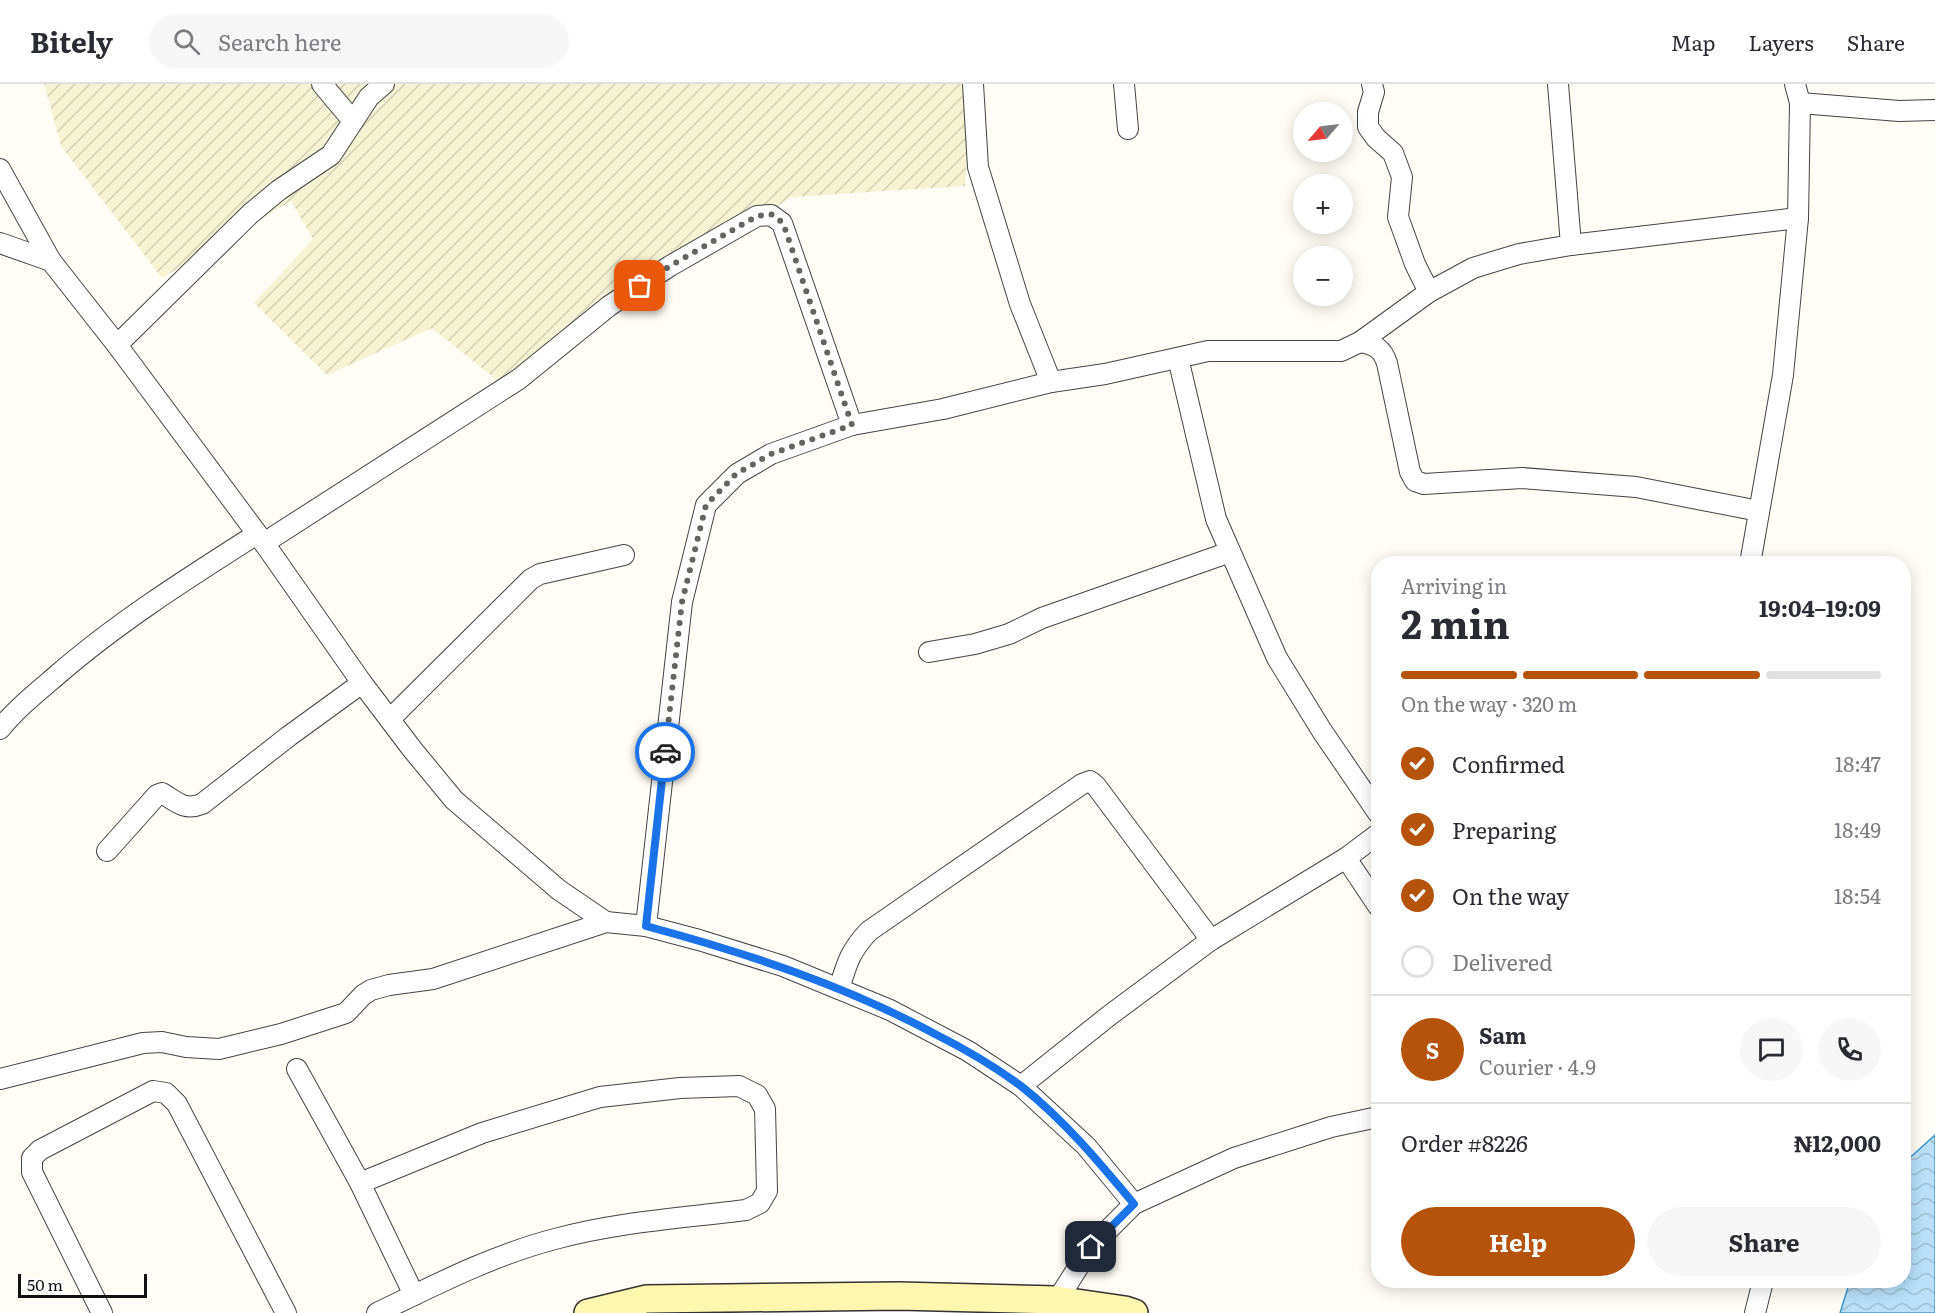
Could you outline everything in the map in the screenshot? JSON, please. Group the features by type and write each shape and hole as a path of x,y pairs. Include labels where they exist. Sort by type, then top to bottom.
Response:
{"main road":[{"path":"588,1313 646,1299 899,1296 1125,1310 1134,1313"}],"street":[{"path":"321,84 353,121"},
{"path":"117,345 250,214 279,190 330,155 369,96 384,84"},
{"path":"974,84 978,167 1020,304 1051,382"},
{"path":"1124,84 1128,129"},
{"path":"1372,84 1374,92 1368,112 1368,127 1376,138 1393,153 1402,177 1398,217 1415,264 1429,292"},
{"path":"1558,84 1571,245"},
{"path":"1751,556 1783,375 1798,218 1800,103 1795,84"},
{"path":"1800,103 1899,111 1935,110"},
{"path":"0,169 51,261 117,345 261,538 362,683 454,800 559,890 606,922"},
{"path":"0,729 15,711 81,653 159,598 519,379 618,300 670,266 757,216 771,214 783,223 852,425"},
{"path":"646,926 682,602 706,505 736,474 771,454 852,425 943,409 1051,382 1105,374 1208,351 1341,351 1360,342 1429,292 1473,268 1519,254 1571,245 1798,218"},
{"path":"0,243 51,261"},
{"path":"1360,342 1374,345 1383,352 1388,363 1410,471 1415,481 1424,484 1522,478 1636,488 1759,511"},
{"path":"1178,358 1216,519 1230,552 1276,658 1371,803"},
{"path":"929,652 975,644 1009,634 1042,618 1230,552"},
{"path":"390,719 531,579 540,574 624,555"},
{"path":"107,851 157,795 162,793 192,808 202,804 362,683"},
{"path":"839,989 847,962 856,944 869,930 1089,781 1096,786 1211,940"},
{"path":"1021,1086 1110,1015 1211,940 1346,858 1371,839"},
{"path":"1346,858 1371,896"},
{"path":"0,1080 143,1043 162,1042 186,1047 219,1049 281,1034 346,1013 371,990 433,979 606,922 646,926 783,966 890,1010 958,1046 1021,1086 1086,1146 1134,1204"},
{"path":"297,1069 360,1183 414,1295"},
{"path":"360,1183 482,1133 600,1097 680,1088 739,1086 757,1095 765,1109 766,1191 760,1203 746,1210 644,1223 555,1239 473,1267 377,1313"},
{"path":"102,1313 32,1172 32,1158 40,1150 153,1091 166,1093 177,1104 286,1313"},
{"path":"1053,1306 1091,1247 1134,1204 1234,1158 1331,1127 1371,1119"},
{"path":"1755,1313 1761,1288"}],"shaded area":[{"path":"44,84 972,84 965,186 792,197 498,381 432,328 327,375 254,303 313,239 291,201 162,278 61,146"}],"water":[{"path":"1935,1135 1935,1313 1840,1313 1848,1288 1911,1288 1911,1157"}],"way so far":[{"path":"640,286 757,216 771,214 783,223 852,425 771,454 736,474 706,505 682,602 665,752"}],"route":[{"path":"665,752 646,926 783,966 890,1010 968,1051 1021,1086 1086,1146 1134,1204 1091,1247"}]}
